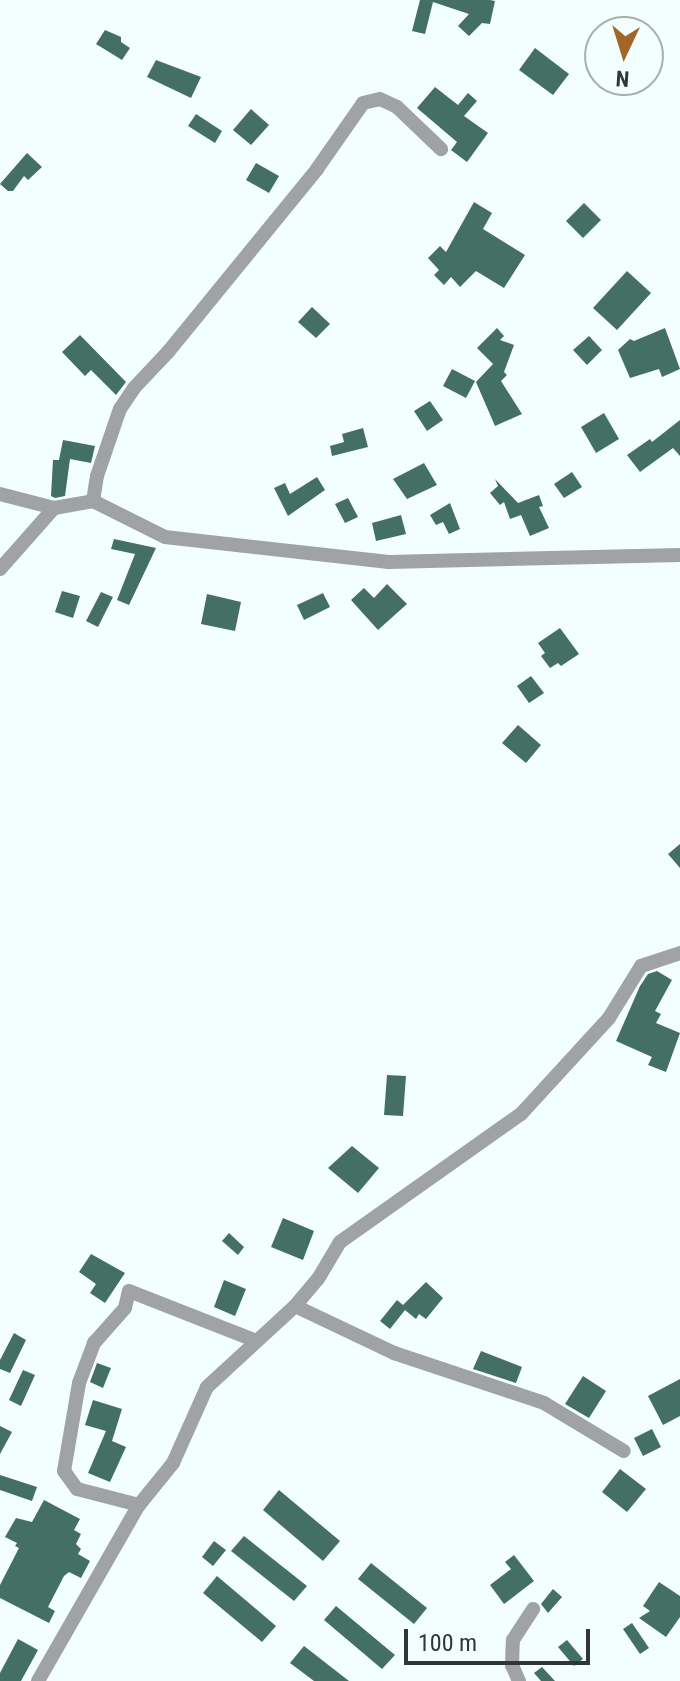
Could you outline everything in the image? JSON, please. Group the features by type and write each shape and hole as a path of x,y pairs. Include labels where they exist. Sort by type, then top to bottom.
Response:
{"street":[{"path":"93,501 97,476 120,409 134,388 177,342 317,169 363,103 380,99 397,107 441,149"},
{"path":"0,494 54,508 93,501 165,537 389,562 680,555"},
{"path":"0,569 54,508"},
{"path":"38,1681 139,1505 173,1463 207,1387 239,1359 254,1340 295,1306 318,1279 340,1242 521,1114 609,1018 641,966 680,953"},
{"path":"139,1505 77,1489 69,1483 64,1471 79,1383 94,1343 125,1308 129,1291 254,1340"},
{"path":"295,1306 394,1353 544,1403 624,1451"},
{"path":"519,1681 512,1665 513,1640 533,1609"}],"building":[{"path":"420,0 495,1 490,24 482,23 469,36 458,26 469,14 433,2 425,34 412,31"},
{"path":"105,30 121,37 121,42 130,48 122,60 96,44"},
{"path":"535,48 569,74 553,95 519,70"},
{"path":"156,60 201,77 191,98 147,77"},
{"path":"435,87 458,105 468,93 477,101 464,116 488,133 467,162 451,150 457,142 417,108"},
{"path":"251,109 269,125 251,145 233,130"},
{"path":"196,114 222,131 215,143 188,126"},
{"path":"27,153 42,167 28,180 24,176 13,191 8,191 0,184"},
{"path":"256,163 279,176 269,193 246,180"},
{"path":"474,202 492,213 483,229 525,255 504,288 476,271 460,287 451,277 444,285 434,275 439,270 428,258 440,246 446,252"},
{"path":"584,203 601,220 583,238 566,221"},
{"path":"627,271 651,293 617,330 593,308"},
{"path":"312,307 330,324 316,338 298,322"},
{"path":"497,328 504,336 500,340 514,345 504,372 507,375 501,381 522,414 495,426 476,382 493,364 477,348"},
{"path":"665,328 680,369 662,377 659,369 630,378 618,350 630,339 634,341"},
{"path":"80,335 126,382 116,395 91,370 85,376 62,352"},
{"path":"589,336 602,350 587,365 573,350"},
{"path":"452,369 475,381 466,398 443,386"},
{"path":"430,401 443,420 427,431 414,411"},
{"path":"604,413 619,439 596,453 581,427"},
{"path":"680,420 680,456 673,448 640,472 627,455 650,439 652,442"},
{"path":"363,428 368,447 332,456 330,446 344,442 342,434"},
{"path":"63,440 95,446 91,463 70,459 65,496 55,498 51,496 53,460 59,460"},
{"path":"424,463 437,485 407,499 393,479"},
{"path":"572,472 582,487 564,498 554,484"},
{"path":"317,477 325,490 288,516 274,488 285,483 290,494"},
{"path":"495,479 518,503 539,495 543,506 539,507 549,528 530,536 521,515 510,519 504,502 500,505 490,493 498,486"},
{"path":"348,498 358,517 345,523 335,504"},
{"path":"450,503 460,529 449,534 443,522 436,525 430,515"},
{"path":"401,515 406,534 376,541 372,523"},
{"path":"114,539 156,548 129,605 117,600 135,554 111,549"},
{"path":"387,584 407,604 378,630 351,600 364,588 374,598"},
{"path":"62,591 80,596 73,618 55,612"},
{"path":"101,592 113,597 98,627 86,621"},
{"path":"323,593 330,607 304,620 297,605"},
{"path":"207,594 241,602 235,631 201,624"},
{"path":"560,628 579,654 561,666 558,663 550,668 541,656 545,653 538,643"},
{"path":"531,676 544,693 529,703 517,686"},
{"path":"518,725 541,745 526,763 502,743"},
{"path":"680,844 680,868 668,854"},
{"path":"657,971 672,980 655,1011 661,1014 656,1023 680,1033 666,1072 648,1065 652,1057 616,1041 640,986 648,974"},
{"path":"387,1075 406,1076 403,1116 384,1115"},
{"path":"352,1146 379,1168 358,1193 328,1168"},
{"path":"283,1218 314,1231 303,1260 271,1247"},
{"path":"229,1233 244,1247 238,1255 222,1241"},
{"path":"91,1254 125,1273 105,1303 90,1293 96,1284 79,1272"},
{"path":"224,1280 246,1289 235,1316 214,1307"},
{"path":"426,1282 443,1298 426,1319 419,1314 416,1319 405,1310 390,1329 380,1321 397,1300 403,1305"},
{"path":"14,1333 26,1340 10,1373 0,1369 0,1360"},
{"path":"481,1351 522,1367 516,1383 473,1369"},
{"path":"97,1363 111,1368 103,1388 90,1382"},
{"path":"23,1370 35,1375 21,1406 9,1400"},
{"path":"583,1376 606,1391 589,1418 565,1404"},
{"path":"680,1379 680,1416 663,1425 648,1396"},
{"path":"93,1400 122,1409 112,1441 126,1447 110,1482 88,1473 106,1431 85,1425"},
{"path":"0,1426 12,1432 0,1454"},
{"path":"652,1429 661,1447 643,1456 634,1438"},
{"path":"620,1469 646,1489 627,1512 602,1492"},
{"path":"0,1475 37,1487 32,1501 0,1490"},
{"path":"279,1490 340,1541 323,1561 263,1510"},
{"path":"44,1500 80,1519 74,1530 81,1534 76,1544 81,1549 78,1554 90,1561 81,1578 69,1572 64,1576 48,1607 55,1611 49,1623 0,1598 0,1585 19,1548 15,1546 17,1543 5,1537 16,1518 32,1522"},
{"path":"244,1536 307,1586 294,1601 231,1551"},
{"path":"214,1541 226,1550 213,1566 202,1557"},
{"path":"514,1555 534,1581 504,1604 490,1585 511,1569 505,1562"},
{"path":"371,1563 427,1608 414,1624 358,1579"},
{"path":"217,1576 276,1626 262,1642 203,1593"},
{"path":"659,1582 680,1596 680,1617 666,1637 639,1618 650,1611 643,1606"},
{"path":"553,1589 562,1597 548,1613 541,1604"},
{"path":"336,1606 395,1655 382,1669 324,1620"},
{"path":"632,1623 649,1648 640,1654 623,1629"},
{"path":"18,1639 38,1650 21,1681 0,1681 0,1673"},
{"path":"567,1640 583,1659 574,1666 558,1647"},
{"path":"304,1646 349,1681 314,1681 290,1663"},
{"path":"542,1667 555,1681 541,1681 534,1673"}]}
